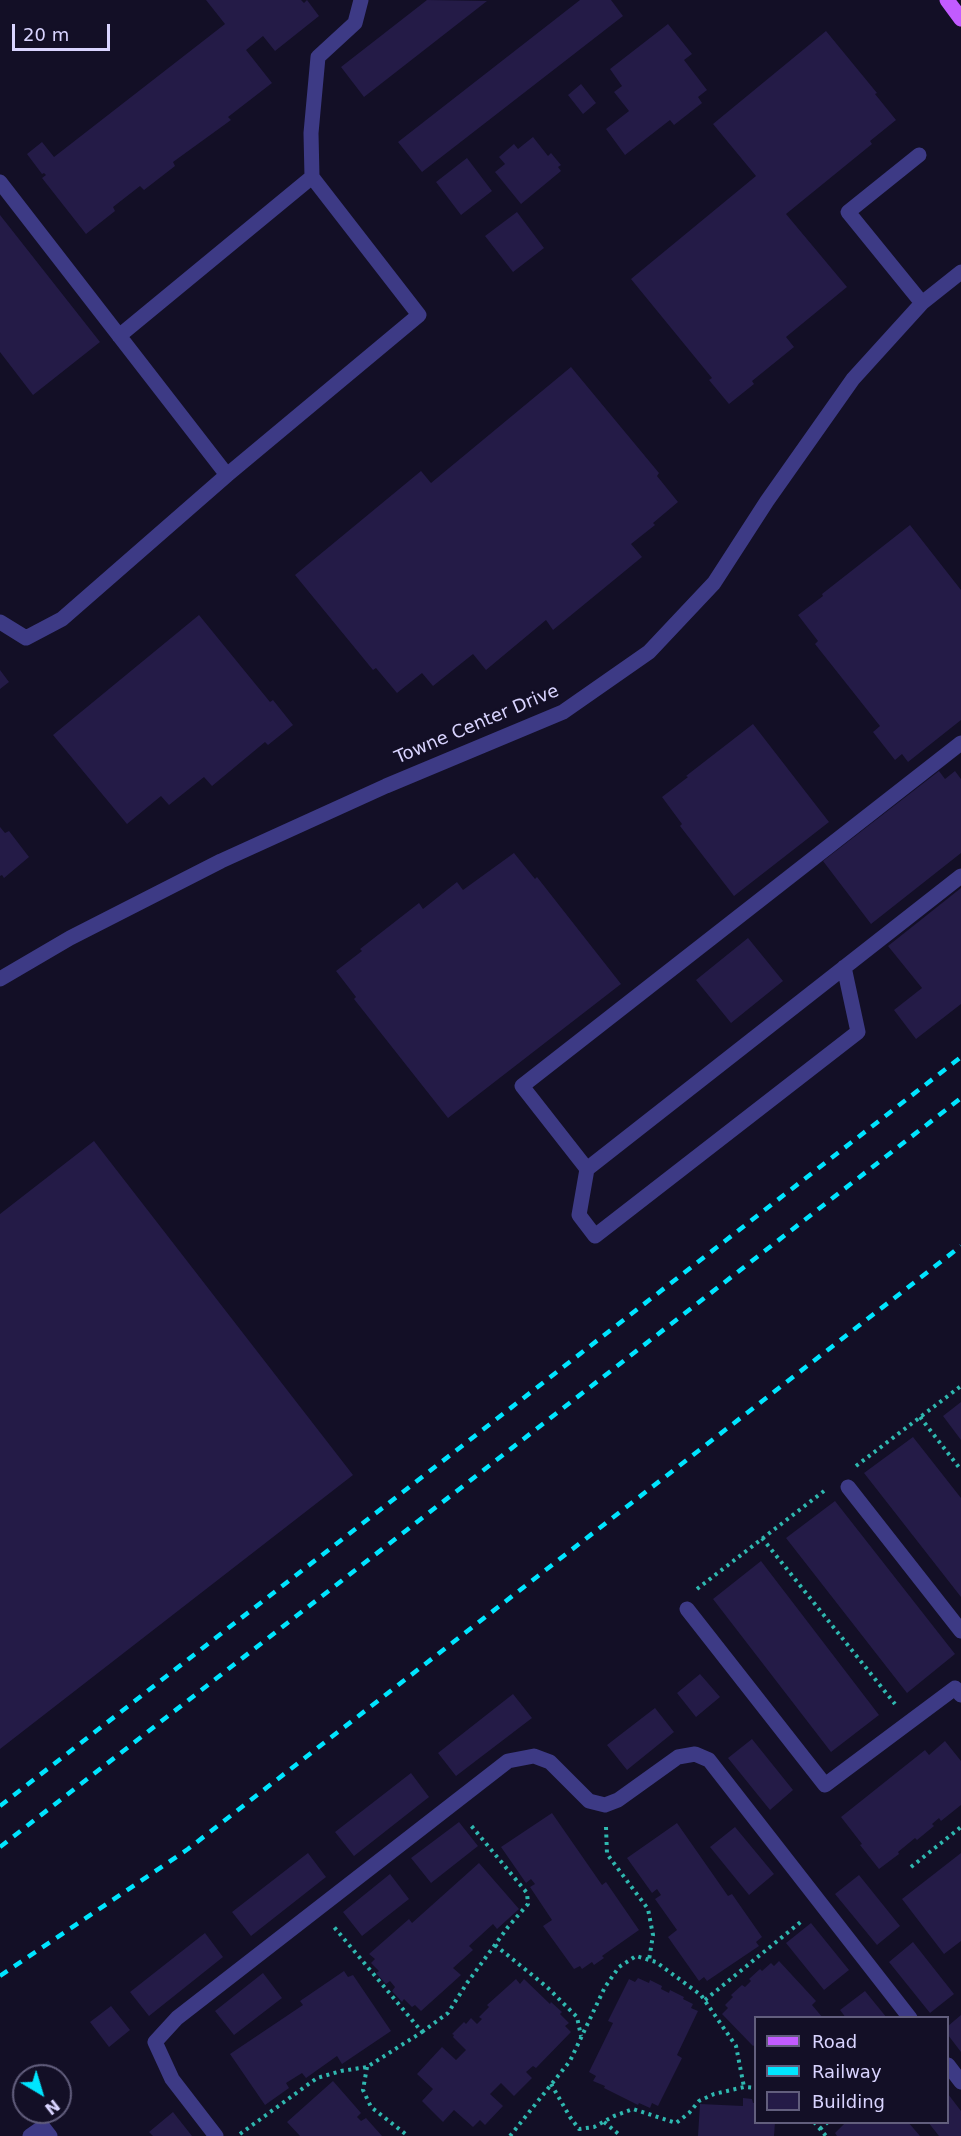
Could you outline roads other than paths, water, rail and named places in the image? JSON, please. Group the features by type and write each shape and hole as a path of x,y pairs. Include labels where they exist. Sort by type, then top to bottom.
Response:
{"main road":[{"path":"946,0 961,19"}],"street":[{"path":"0,622 26,638 62,619 226,475 419,315 312,177 311,132 318,57 355,23 361,0"},
{"path":"919,155 848,212 922,303"},
{"path":"119,336 312,177"},
{"path":"0,182 226,475"},
{"name":"Towne Center Drive","path":"0,979 70,938 230,857 346,803 563,712 649,652 714,583 767,501 853,379 922,303 961,272"},
{"path":"586,1169 522,1086 961,743"},
{"path":"844,967 858,1032 595,1236 579,1215 586,1169 844,967 961,876"},
{"path":"849,1479 961,1631"},
{"path":"687,1609 825,1785 909,1722 959,1689"},
{"path":"216,2136 172,2079 155,2042 177,2018 508,1761 534,1756 550,1762 589,1801 605,1805 618,1800 678,1756 695,1754 709,1760 908,2016"},
{"path":"949,2066 961,2082"}],"railway":[{"path":"0,1806 961,1057"},
{"path":"0,1847 961,1098"},
{"path":"0,1976 188,1849 961,1246"}]}
